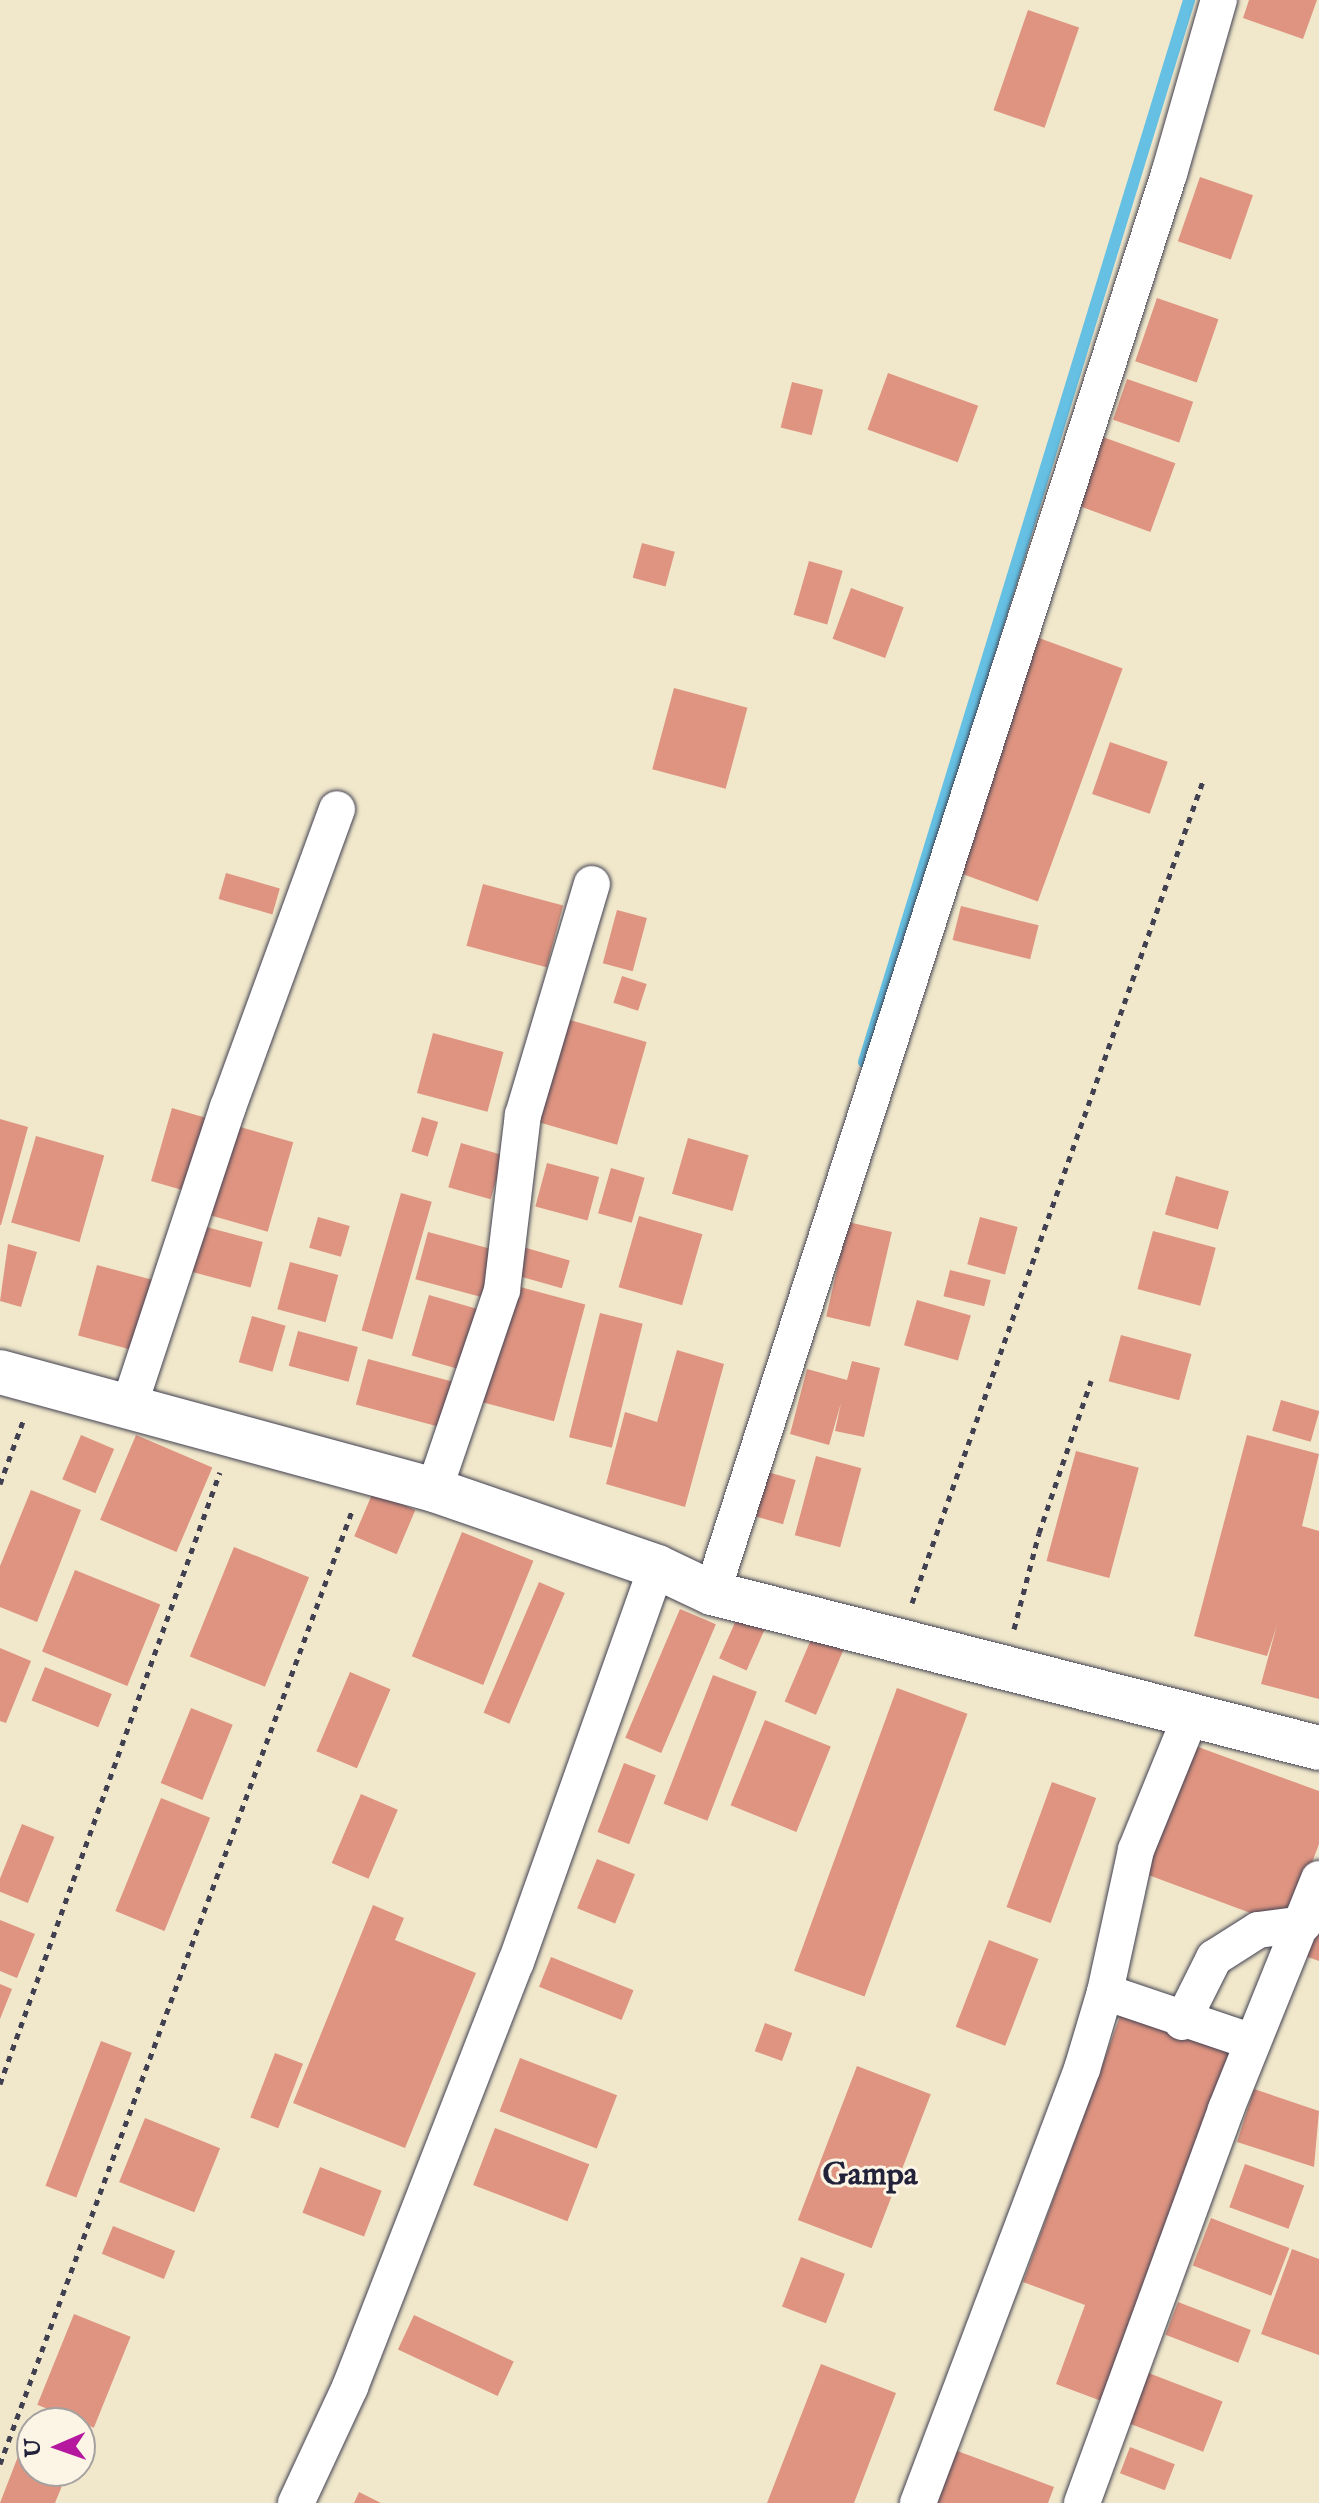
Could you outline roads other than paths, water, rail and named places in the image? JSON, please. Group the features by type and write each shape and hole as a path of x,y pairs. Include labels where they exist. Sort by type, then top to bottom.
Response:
{"main road":[{"path":"18,1378 434,1490 657,1567 712,1593 900,1638 1319,1748"}],"street":[{"path":"712,1593 1169,174 1219,0"},
{"path":"128,1409 228,1107 337,809"},
{"path":"434,1490 502,1290 523,1115 592,884"},
{"path":"296,2503 350,2387 516,1962 657,1567"},
{"path":"918,2503 1082,2069 1105,1992 1136,1850 1191,1715"},
{"path":"1082,2503 1253,2042 1304,1924 1319,1879"},
{"path":"1182,2022 1214,1958 1258,1930 1304,1924"},
{"path":"1105,1992 1182,2022 1253,2042"}],"waterway":[{"path":"864,1062 1189,0"}],"district":[{"name":"Gampa","path":"870,2176"}]}
